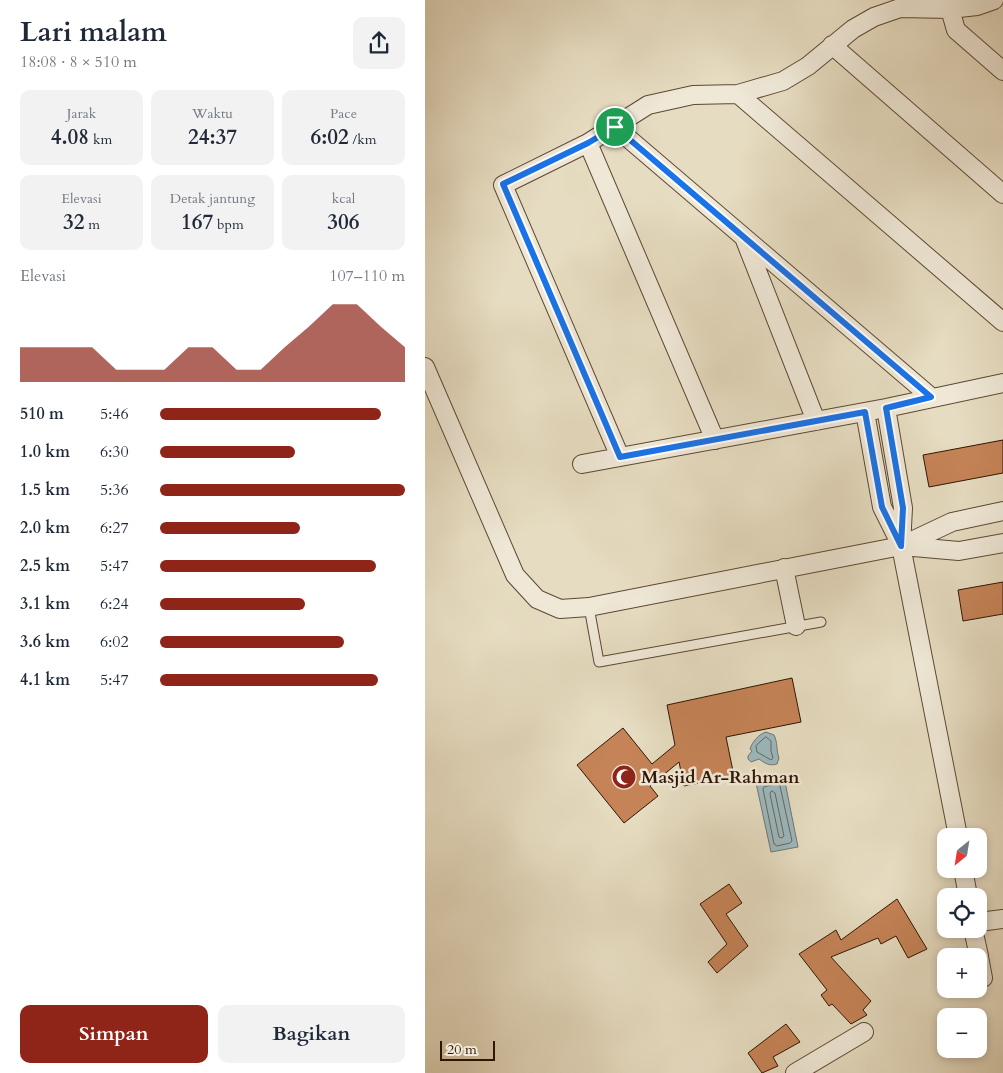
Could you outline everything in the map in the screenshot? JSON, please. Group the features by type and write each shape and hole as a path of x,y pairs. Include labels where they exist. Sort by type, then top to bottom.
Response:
{"street":[{"path":"620,457 503,184 588,143 648,104 693,95 738,94 783,81 808,66 853,29 898,4 950,9 977,6 994,0"},
{"path":"950,9 955,30 1003,71"},
{"path":"832,46 1003,194"},
{"path":"738,94 1003,322"},
{"path":"615,127 931,397"},
{"path":"588,143 715,440"},
{"path":"744,237 816,421"},
{"path":"425,367 515,575 537,599 559,609 589,607 901,546 952,522 1003,512"},
{"path":"582,464 886,408 1003,383"},
{"path":"886,408 903,508 901,546 956,828"},
{"path":"865,412 882,507 901,546"},
{"path":"901,546 959,551 1003,543"},
{"path":"785,568 796,626"},
{"path":"987,921 1003,918"},
{"path":"795,1073 865,1032"}],"lane":[{"path":"589,607 599,662 821,622"}],"water":[{"path":"766,732 774,735 779,758 777,764 768,764 759,759 751,762 748,759 752,751 750,749 752,744 758,736"},
{"path":"784,777 798,847 771,852 756,783"}],"building":[{"path":"1003,440 1003,473 929,487 923,455"},
{"path":"1003,582 1003,614 963,621 958,590"},
{"path":"792,678 801,722 726,737 734,776 684,786 679,762 650,786 658,796 624,823 577,765 623,728 652,764 675,745 667,705"},
{"path":"729,884 742,903 726,914 748,946 717,973 708,962 727,944 700,904"},
{"path":"897,899 927,949 908,958 896,936 881,944 878,938 831,957 871,1001 863,1010 867,1015 851,1024 832,1004 829,1006 821,995 827,990 799,954 836,930 841,940"},
{"path":"786,1024 800,1042 773,1057 778,1066 762,1073 748,1053"}],"place":[{"name":"Masjid Ar-Rahman","path":"624,777"}],"route":[{"path":"615,127 931,397 886,408 903,508 901,546 882,507 865,412 620,457 503,184 588,143 615,127"}]}
